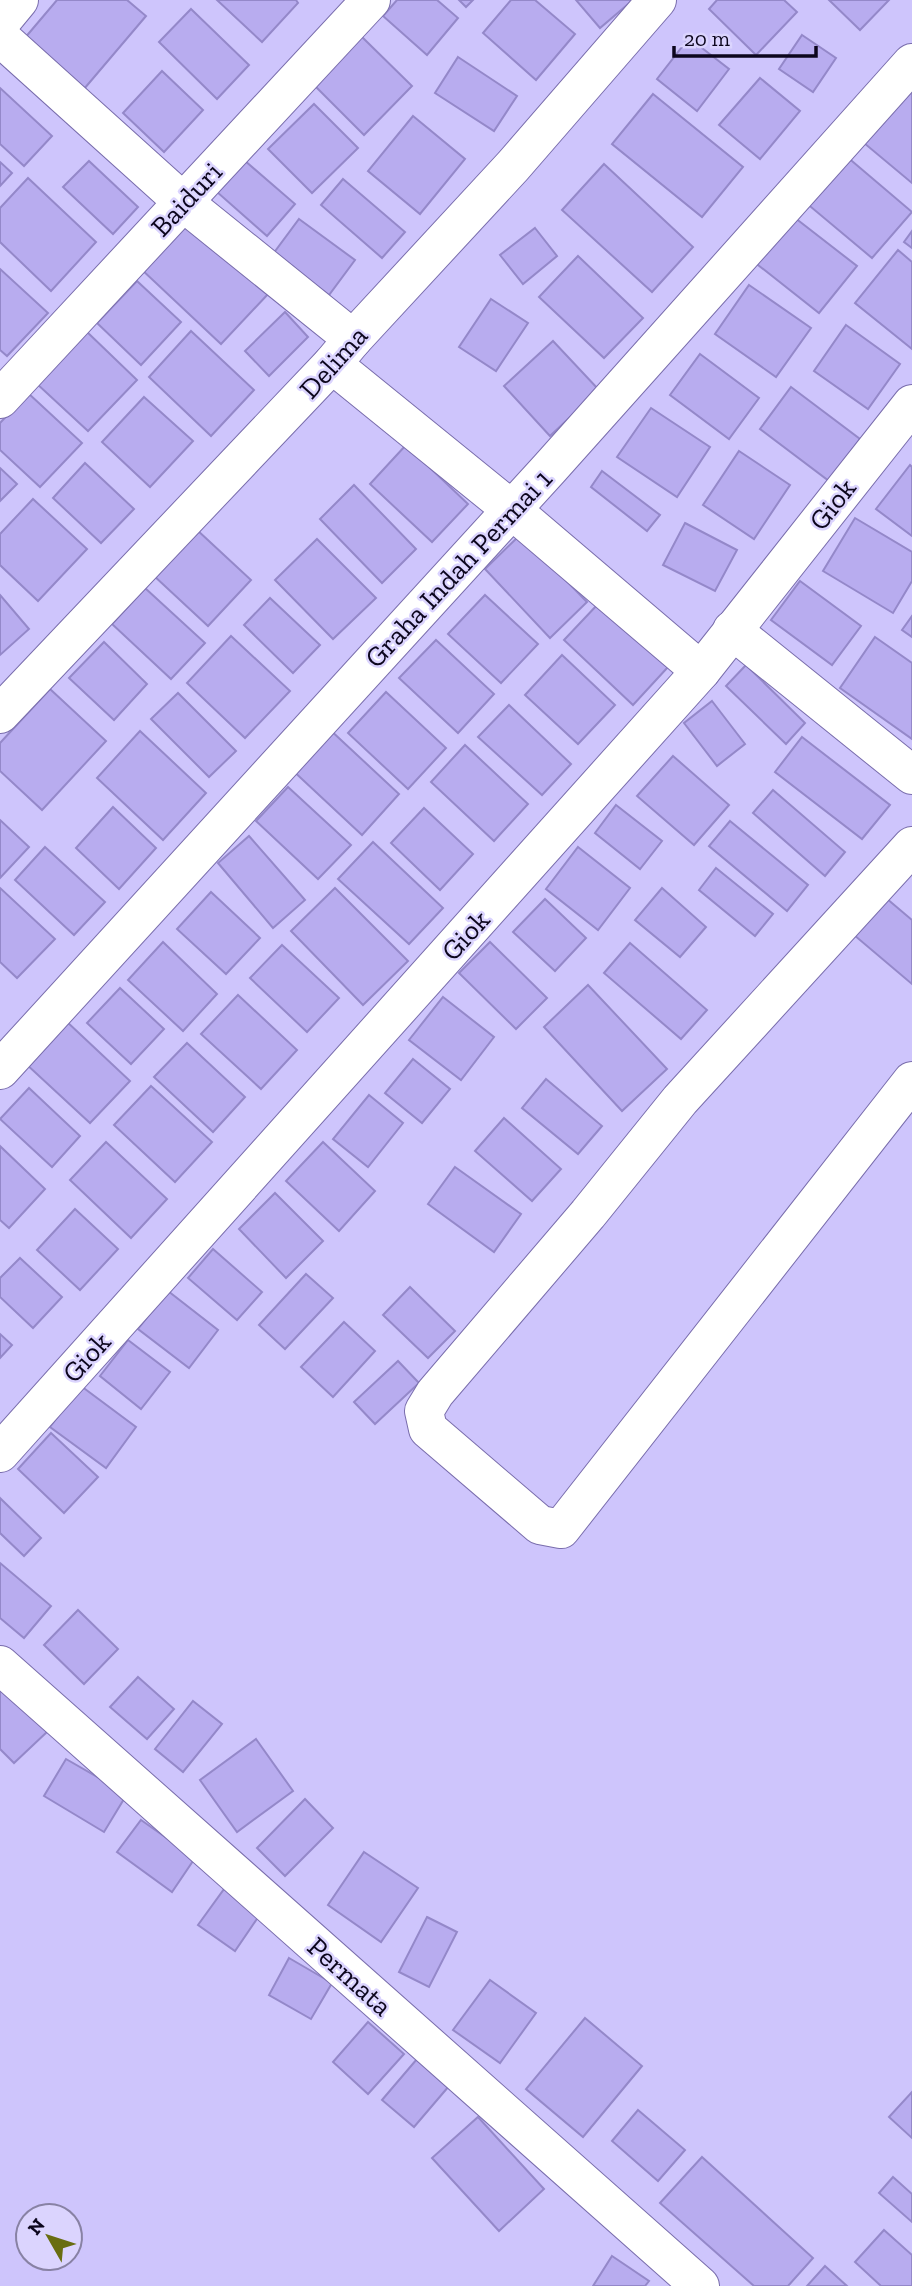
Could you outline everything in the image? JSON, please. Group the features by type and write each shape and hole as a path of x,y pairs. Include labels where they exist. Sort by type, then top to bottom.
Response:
{"street":[{"path":"0,23 19,0"},
{"name":"Baiduri","path":"0,399 371,0"},
{"name":"Delima","path":"0,714 343,352 513,166 657,0"},
{"path":"0,37 183,202 512,510 701,671"},
{"name":"Graha Indah Permai 1","path":"0,1070 512,510 912,63"},
{"name":"Giok","path":"0,1452 701,671 912,404"},
{"path":"732,630 912,775"},
{"path":"912,846 680,1100 588,1214 435,1393 424,1411 428,1429 540,1525 561,1529 912,1081"},
{"name":"Permata","path":"0,1665 699,2286"}],"building":[{"path":"57,0 127,0 146,16 84,89 24,39"},
{"path":"217,0 296,0 298,3 262,42"},
{"path":"397,0 437,0 458,18 427,55 383,16"},
{"path":"459,0 473,0 466,7"},
{"path":"511,0 535,0 575,34 536,80 483,33"},
{"path":"576,0 633,0 600,28"},
{"path":"717,0 784,0 797,12 756,55 709,9"},
{"path":"829,0 889,0 860,30"},
{"path":"191,9 249,65 217,99 159,42"},
{"path":"802,35 836,58 813,92 779,69"},
{"path":"361,36 412,86 364,135 313,84"},
{"path":"689,38 729,69 697,111 657,79"},
{"path":"458,57 517,96 494,131 435,93"},
{"path":"162,71 203,110 164,152 123,113"},
{"path":"912,74 912,183 858,138"},
{"path":"760,78 800,111 760,159 719,125"},
{"path":"0,88 52,136 24,166 0,144"},
{"path":"653,94 743,167 702,217 612,144"},
{"path":"314,104 358,148 312,193 268,149"},
{"path":"413,116 465,159 420,214 368,171"},
{"path":"839,150 912,212 872,258 799,197"},
{"path":"244,160 295,204 267,236 217,192"},
{"path":"89,161 138,207 113,234 63,187"},
{"path":"0,162 12,173 0,186"},
{"path":"604,164 693,247 652,292 562,210"},
{"path":"28,178 96,242 51,291 0,242 0,208"},
{"path":"343,179 405,232 382,258 321,205"},
{"path":"790,214 857,266 819,313 753,261"},
{"path":"188,217 269,293 221,344 140,268"},
{"path":"299,219 355,260 329,295 273,254"},
{"path":"535,228 557,256 523,284 500,255"},
{"path":"912,231 912,248 904,242"},
{"path":"898,250 912,262 912,349 855,303"},
{"path":"578,256 643,318 604,358 539,297"},
{"path":"0,269 48,313 7,356 0,350"},
{"path":"137,281 181,322 141,365 97,323"},
{"path":"749,285 811,328 776,377 715,334"},
{"path":"491,299 528,323 496,371 459,347"},
{"path":"285,312 308,337 269,376 245,351"},
{"path":"846,325 900,364 868,409 814,371"},
{"path":"85,330 137,380 88,431 36,383"},
{"path":"191,331 254,390 211,436 149,377"},
{"path":"553,341 599,390 550,436 504,386"},
{"path":"700,354 759,398 729,439 670,395"},
{"path":"791,387 860,439 829,481 760,429"},
{"path":"28,393 82,443 40,487 0,450 0,423"},
{"path":"144,397 193,441 150,487 102,442"},
{"path":"651,408 710,447 677,497 617,457"},
{"path":"406,445 468,504 432,542 370,484"},
{"path":"739,451 790,485 754,539 703,505"},
{"path":"85,463 134,509 101,543 53,498"},
{"path":"910,465 912,467 912,536 876,509"},
{"path":"0,468 17,484 0,501"},
{"path":"602,471 660,515 647,531 591,487"},
{"path":"354,485 416,549 382,583 320,519"},
{"path":"33,499 87,549 38,601 0,565 0,534"},
{"path":"855,518 912,552 912,581 893,613 823,571"},
{"path":"685,523 737,550 715,591 663,565"},
{"path":"196,529 251,580 208,626 153,575"},
{"path":"521,534 587,602 550,638 485,569"},
{"path":"317,539 376,598 333,639 275,580"},
{"path":"800,581 861,626 832,665 771,620"},
{"path":"145,588 205,643 171,679 112,624"},
{"path":"0,595 29,629 0,655"},
{"path":"485,595 538,644 501,683 448,634"},
{"path":"270,598 320,645 293,673 244,625"},
{"path":"599,603 668,667 633,705 564,640"},
{"path":"912,616 912,637 902,630"},
{"path":"231,636 290,691 245,738 187,683"},
{"path":"875,637 912,663 912,739 840,688"},
{"path":"436,640 494,694 458,733 399,678"},
{"path":"104,642 147,684 114,720 69,678"},
{"path":"562,655 615,705 578,744 525,695"},
{"path":"746,665 805,723 786,744 726,686"},
{"path":"50,689 106,741 42,810 0,771 0,743"},
{"path":"386,692 446,748 408,789 348,733"},
{"path":"178,693 236,751 209,777 151,719"},
{"path":"712,701 745,744 717,766 684,723"},
{"path":"509,705 571,764 542,795 478,737"},
{"path":"327,727 399,794 362,835 289,767"},
{"path":"140,731 206,793 163,840 97,778"},
{"path":"802,737 890,805 862,839 775,772"},
{"path":"465,745 528,804 494,841 431,782"},
{"path":"673,756 729,805 694,845 637,796"},
{"path":"288,787 351,845 318,879 256,821"},
{"path":"773,790 845,852 825,876 753,813"},
{"path":"616,805 662,841 640,869 595,833"},
{"path":"113,807 156,848 119,889 76,848"},
{"path":"424,808 473,854 440,890 391,843"},
{"path":"0,820 29,847 0,878"},
{"path":"730,821 808,885 787,911 709,846"},
{"path":"249,836 305,900 273,928 218,863"},
{"path":"373,842 443,908 409,944 338,879"},
{"path":"45,847 105,902 74,935 15,880"},
{"path":"578,847 630,888 598,930 546,889"},
{"path":"716,868 773,914 755,936 699,890"},
{"path":"0,888 55,939 17,978 0,962"},
{"path":"335,888 408,961 363,1005 291,931"},
{"path":"662,888 706,927 680,957 635,920"},
{"path":"211,892 260,938 226,974 177,929"},
{"path":"886,898 912,920 912,984 854,935"},
{"path":"545,899 586,938 555,971 513,932"},
{"path":"163,942 217,994 183,1031 128,980"},
{"path":"490,942 547,998 516,1029 459,973"},
{"path":"630,943 707,1010 681,1039 604,973"},
{"path":"282,945 339,998 307,1032 250,978"},
{"path":"588,985 667,1069 622,1111 544,1027"},
{"path":"120,988 164,1029 131,1064 87,1023"},
{"path":"238,995 297,1050 261,1089 201,1034"},
{"path":"443,997 494,1037 461,1080 409,1040"},
{"path":"65,1020 130,1081 90,1123 25,1063"},
{"path":"187,1043 245,1097 213,1132 154,1077"},
{"path":"413,1059 450,1089 422,1123 385,1093"},
{"path":"546,1079 602,1126 578,1154 522,1108"},
{"path":"151,1086 212,1142 175,1182 114,1125"},
{"path":"29,1088 80,1136 52,1167 0,1119"},
{"path":"369,1095 403,1123 368,1167 333,1139"},
{"path":"504,1118 561,1169 532,1201 475,1151"},
{"path":"106,1142 167,1199 131,1238 70,1180"},
{"path":"323,1142 375,1191 339,1231 286,1181"},
{"path":"0,1146 45,1189 9,1228 0,1220"},
{"path":"455,1167 521,1214 494,1252 428,1204"},
{"path":"275,1193 323,1241 286,1278 239,1229"},
{"path":"75,1209 118,1249 80,1290 37,1250"},
{"path":"213,1249 262,1292 237,1320 188,1278"},
{"path":"20,1258 62,1297 33,1328 0,1297 0,1278"},
{"path":"306,1274 333,1298 285,1349 259,1325"},
{"path":"410,1287 455,1331 428,1358 383,1315"},
{"path":"168,1291 218,1330 189,1368 138,1329"},
{"path":"344,1322 375,1351 333,1397 301,1367"},
{"path":"0,1334 12,1345 0,1358"},
{"path":"128,1340 170,1372 141,1409 100,1376"},
{"path":"398,1361 419,1383 375,1424 354,1402"},
{"path":"81,1386 136,1427 106,1468 50,1427"},
{"path":"51,1433 98,1477 64,1513 18,1469"},
{"path":"0,1498 41,1538 24,1556 0,1533"},
{"path":"0,1563 51,1606 24,1638 0,1618"},
{"path":"78,1610 118,1649 84,1684 44,1645"},
{"path":"138,1677 174,1709 147,1739 110,1707"},
{"path":"0,1686 48,1731 14,1763 0,1749"},
{"path":"193,1701 222,1724 183,1772 155,1749"},
{"path":"256,1739 293,1791 237,1832 200,1780"},
{"path":"66,1759 127,1794 104,1832 44,1796"},
{"path":"305,1799 333,1828 285,1876 257,1848"},
{"path":"141,1820 195,1858 172,1892 117,1852"},
{"path":"364,1852 418,1888 381,1942 328,1905"},
{"path":"227,1885 263,1910 235,1951 198,1925"},
{"path":"427,1917 457,1932 429,1987 399,1972"},
{"path":"289,1958 332,1983 311,2019 269,1995"},
{"path":"490,1980 536,2013 500,2063 453,2030"},
{"path":"585,2018 642,2066 583,2137 526,2089"},
{"path":"368,2022 404,2054 368,2094 333,2062"},
{"path":"417,2059 449,2086 414,2127 382,2100"},
{"path":"912,2092 912,2138 889,2117"},
{"path":"638,2110 685,2150 658,2181 612,2141"},
{"path":"478,2117 544,2189 499,2231 432,2158"},
{"path":"702,2157 813,2258 788,2286 754,2286 660,2203"},
{"path":"893,2177 912,2194 912,2222 879,2193"},
{"path":"884,2230 912,2255 912,2286 881,2286 855,2262"},
{"path":"612,2256 649,2281 645,2286 593,2286"},
{"path":"825,2266 847,2286 807,2286"}]}
